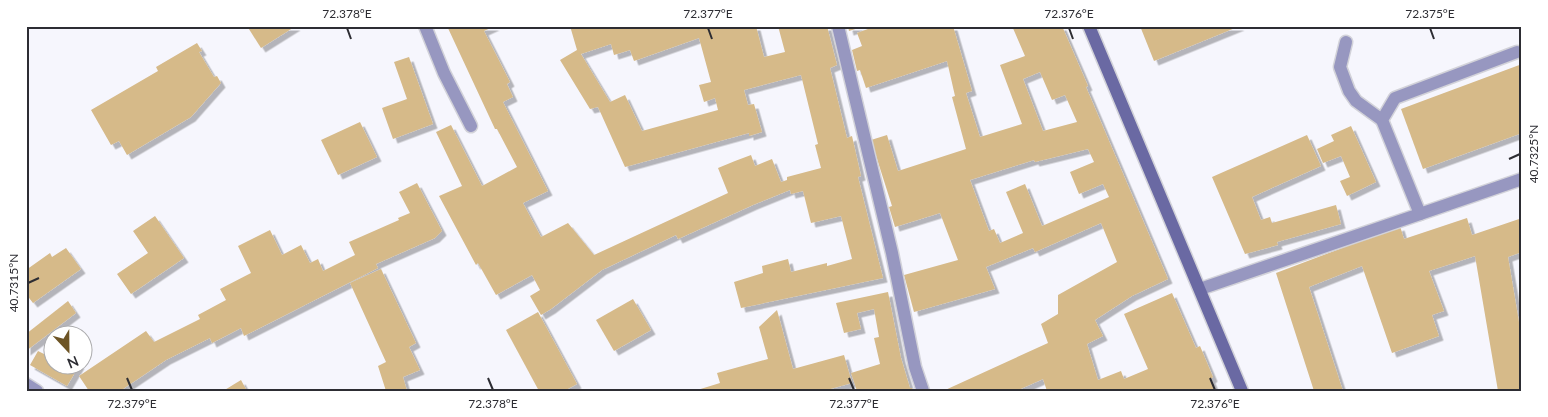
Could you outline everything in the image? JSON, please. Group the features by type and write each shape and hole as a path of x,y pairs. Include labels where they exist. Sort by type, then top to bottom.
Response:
{"main road":[{"path":"1089,26 1242,391"}],"street":[{"path":"426,26 444,73 471,126"},
{"path":"838,26 892,253 915,368 923,391"},
{"path":"1346,42 1340,67 1349,92 1356,101 1382,120 1420,214"},
{"path":"1382,120 1395,98 1517,52"},
{"path":"1200,289 1522,179"},
{"path":"26,384 37,391"}],"building":[{"path":"247,26 296,26 261,48"},
{"path":"447,26 495,26 484,31 510,82 507,84 513,97 503,102 548,191 523,203 541,237 568,223 594,255 728,193 718,168 735,161 751,155 755,166 772,159 781,182 787,180 787,177 821,168 815,145 818,144 801,75 744,90 748,105 754,104 762,132 749,136 749,133 625,167 598,107 590,109 560,60 577,50 570,26 756,26 764,57 785,52 778,26 827,26 837,65 830,68 847,138 852,136 861,176 858,177 883,278 741,308 734,282 763,273 762,266 788,259 791,272 827,263 827,266 852,259 841,216 811,223 803,191 791,194 790,190 678,239 676,235 602,270 541,315 530,296 540,290 532,275 496,295 478,263 476,265 439,196 462,186 436,132 451,125 482,186 517,167 497,129 495,129","holes":["699,38 711,82 699,85 704,102 715,98 718,110 642,131 625,95 610,102 581,54 611,44 614,55 630,50 634,61"]},
{"path":"848,26 862,26 862,27 849,31"},
{"path":"876,26 953,26 972,91 966,93 980,137 1022,124 1000,65 1025,56 1012,26 1062,26 1168,279 1132,296 1095,320 1103,336 1087,344 1098,380 1121,371 1124,379 1148,369 1124,314 1172,293 1196,348 1200,346 1213,377 1211,379 1216,391 1047,391 1043,379 1016,391 943,391 1048,343 1041,324 1058,314 1058,295 1117,262 1101,223 1035,252 1033,248 986,267 995,289 914,312 904,275 958,260 940,213 895,227 889,207 892,206 871,140 887,135 898,171 966,149 952,97 955,96 947,61 866,88 860,70 857,71 852,50 862,46 857,33","holes":["1040,72 1052,100 1065,95 1077,122 1043,131 1023,79","1088,149 1094,162 1070,172 1079,194 1103,184 1109,197 1042,226 1025,184 1006,192 1023,233 1000,243 994,229 989,231 970,180 1034,160 1035,162"]},
{"path":"1140,26 1240,26 1154,61"},
{"path":"197,43 202,51 199,52 214,77 217,76 221,83 191,117 127,155 119,141 111,145 91,110 158,71 156,67"},
{"path":"409,57 433,124 393,139 382,108 407,99 394,62"},
{"path":"1522,64 1522,133 1423,169 1401,109"},
{"path":"360,122 377,157 338,175 321,140"},
{"path":"1351,126 1376,182 1347,196 1340,181 1350,177 1341,156 1323,163 1317,149 1334,141 1331,135"},
{"path":"1307,135 1321,166 1252,197 1261,220 1270,217 1272,223 1336,205 1341,224 1277,242 1278,245 1245,254 1212,177"},
{"path":"417,183 442,231 435,238 376,264 378,268 244,336 241,328 212,343 210,338 166,360 120,391 89,391 79,376 82,374 92,374 92,367 146,331 154,342 200,319 198,315 226,300 220,289 251,273 238,246 270,230 282,255 301,245 310,263 318,259 323,271 355,255 349,242 399,220 398,218 410,213 399,192"},
{"path":"155,216 184,258 131,294 117,274 148,253 133,231"},
{"path":"1467,218 1472,235 1522,218 1522,252 1508,257 1522,340 1522,391 1498,391 1475,256 1429,271 1444,311 1432,315 1439,336 1392,353 1362,266 1309,287 1343,391 1314,391 1276,273 1400,226 1404,239"},
{"path":"66,248 81,269 33,303 26,294 26,270 50,253 52,257"},
{"path":"381,269 416,343 409,347 420,370 403,377 407,391 386,391 378,366 386,362 350,283"},
{"path":"888,292 901,358 910,388 913,391 857,391 851,373 880,364 874,338 879,337 874,309 857,313 861,329 844,333 836,303"},
{"path":"633,299 651,330 614,351 596,320"},
{"path":"68,301 76,313 62,324 42,324 42,339 26,351 26,334"},
{"path":"777,310 793,369 844,355 852,383 823,391 694,391 720,383 717,373 768,359 759,327"},
{"path":"538,312 577,384 564,391 539,391 506,330"},
{"path":"38,351 42,353 42,372 30,365"},
{"path":"46,374 74,374 67,386"},
{"path":"241,380 247,391 223,391"}]}
